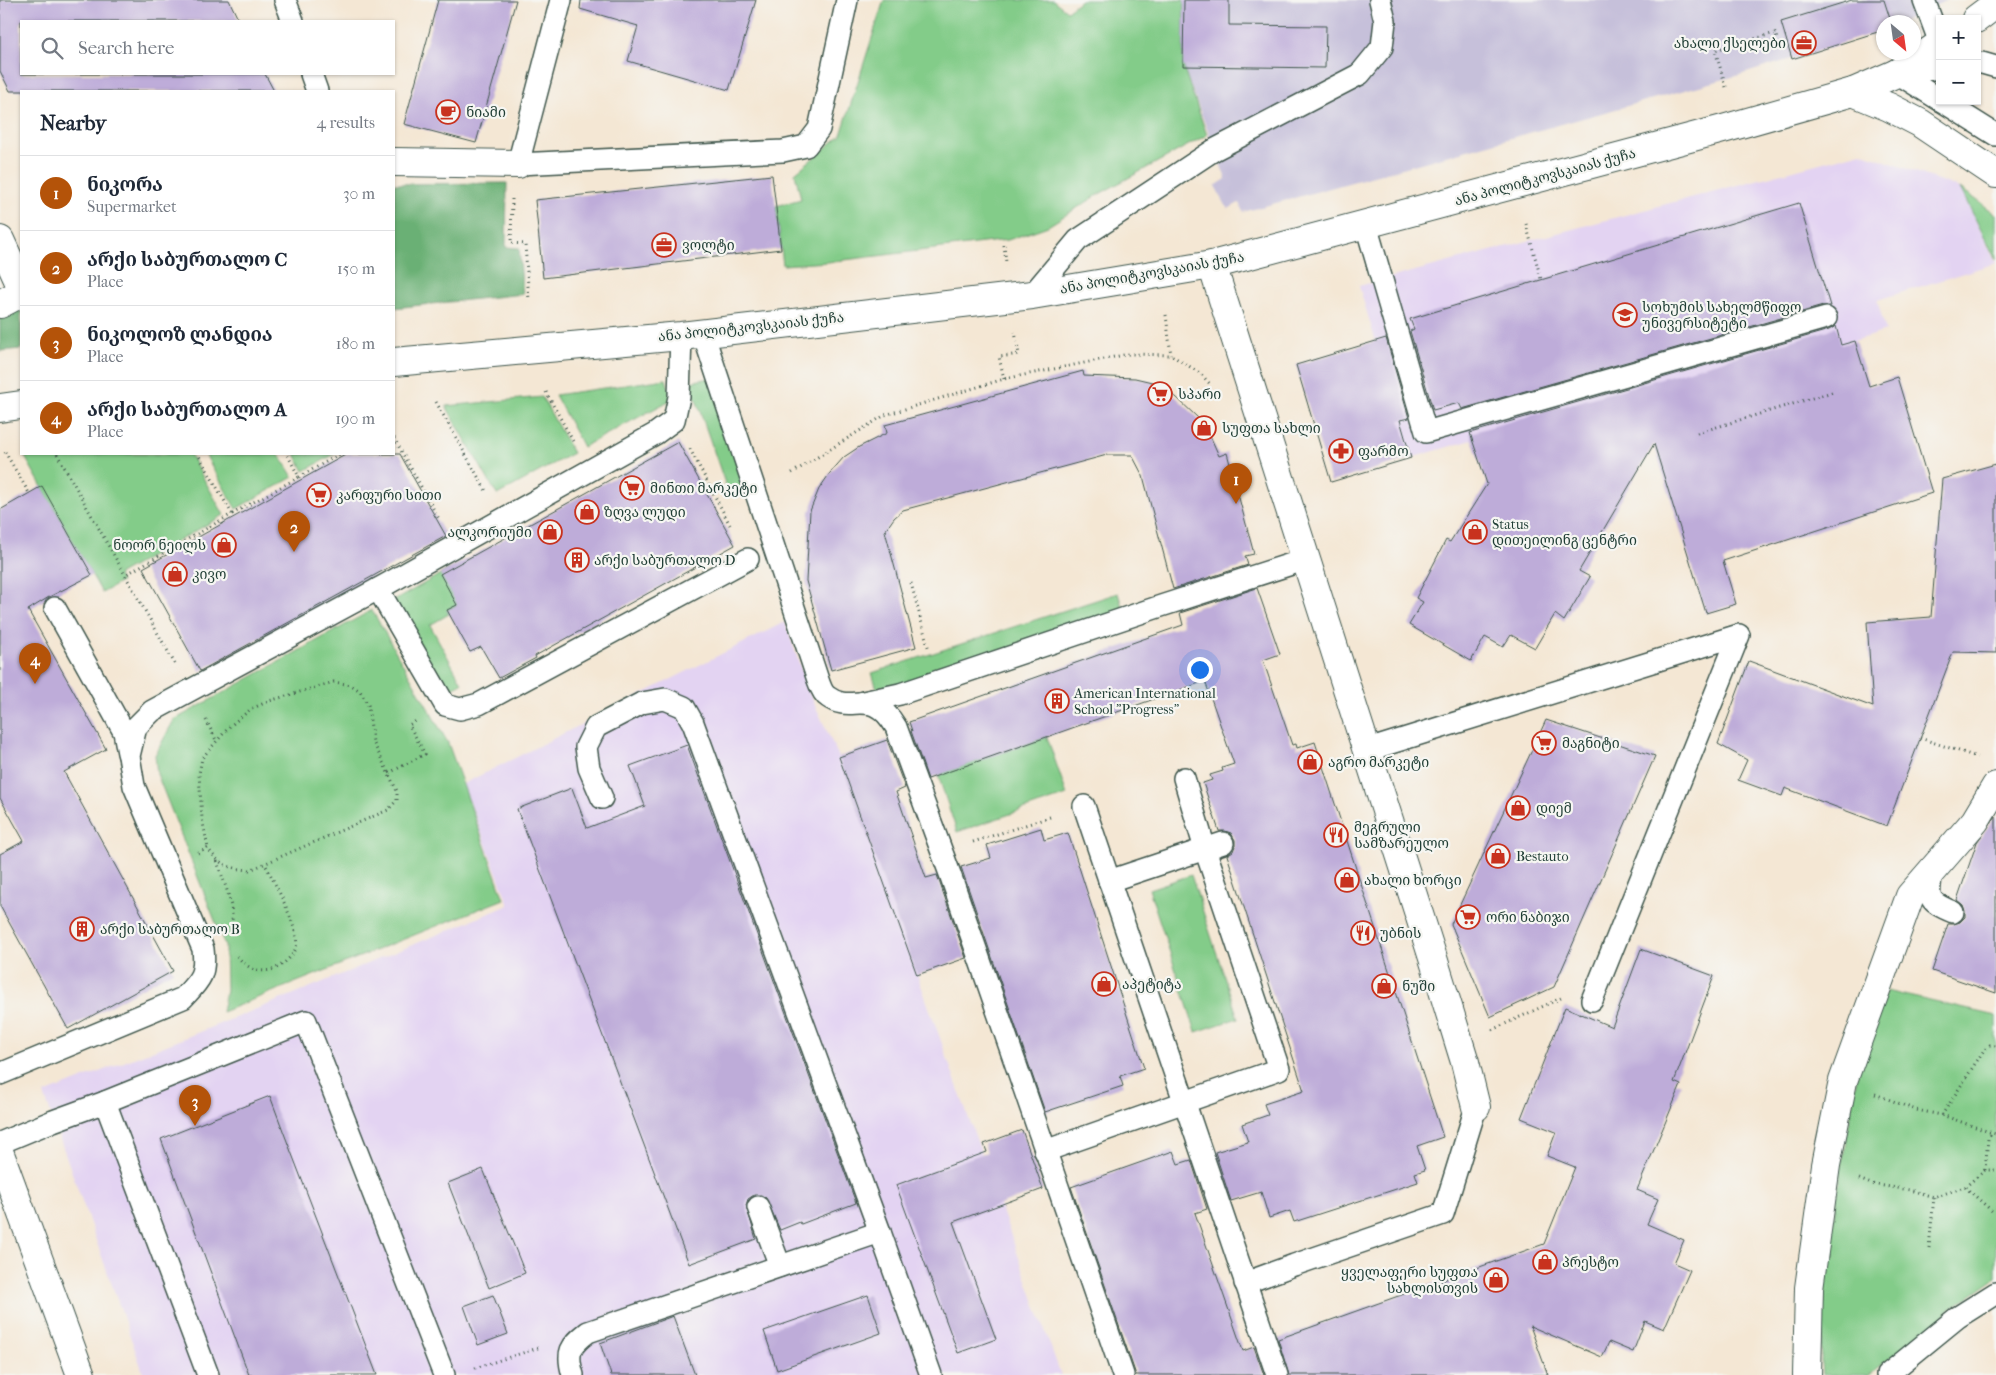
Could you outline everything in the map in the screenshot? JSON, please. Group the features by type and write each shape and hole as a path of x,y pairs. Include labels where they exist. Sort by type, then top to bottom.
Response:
{"street":[{"path":"1981,15 1996,4"},
{"name":"ანა პოლიტკოვსკაიას ქუჩა","path":"395,362 692,335 1032,295 1212,265 1723,129 1853,92 1897,73 1936,46"},
{"path":"1853,92 1889,107 1920,123 1996,174"},
{"path":"395,162 515,164"},
{"path":"0,240 20,284"},
{"path":"1212,265 1368,750 1454,1026 1476,1107"},
{"path":"0,304 20,293"},
{"path":"0,408 20,404"},
{"path":"1807,1375 1809,1288 1826,1165 1843,1081 1910,896 1975,821 1996,786"},
{"path":"0,1154 81,1375"}],"lane":[{"path":"285,0 293,20"},
{"path":"561,0 515,164 783,151 806,146 819,128 847,0"},
{"path":"1032,295 1078,240 1214,150 1360,74 1382,47 1384,21 1380,0"},
{"path":"1924,0 1936,32"},
{"path":"1981,63 1996,67"},
{"path":"1897,73 1936,68"},
{"path":"1897,73 1936,98"},
{"path":"310,75 316,90"},
{"path":"1947,105 1996,135"},
{"path":"1366,225 1426,432 1826,318"},
{"path":"129,756 136,727 152,711 502,520 655,434 674,420 692,335"},
{"path":"692,335 818,680 826,697 838,702 878,705 889,714 896,727 942,853 1123,1375"},
{"path":"378,589 445,705 460,709 479,704 748,559"},
{"path":"860,703 900,694 1307,559"},
{"path":"0,1074 183,998 198,983 205,966 203,949 134,786 124,732 55,608"},
{"path":"1368,750 1739,635 1592,1000"},
{"path":"602,798 589,768 586,747 596,727 642,703 665,699 684,707 693,723 931,1375"},
{"path":"1045,1151 1279,1069 1214,846 1184,778"},
{"path":"1084,806 1276,1375"},
{"path":"1110,881 1214,846"},
{"path":"1932,871 1928,893 1936,905 1953,912"},
{"path":"0,1143 306,1021 444,1375"},
{"path":"105,1102 208,1375"},
{"path":"1245,1283 1443,1214 1476,1107"},
{"path":"758,1207 780,1266"},
{"path":"573,1375 568,1359 573,1343 588,1332 880,1232"},
{"path":"1888,1375 1958,1317 1996,1293"}],"path":[{"path":"1726,87 1715,50 1775,33 1777,39"},
{"path":"515,164 511,243 525,244 529,300"},
{"path":"1526,224 1541,279"},
{"path":"1004,245 1007,268"},
{"path":"1166,315 1171,355"},
{"path":"1004,379 999,357 1018,354 1016,335"},
{"path":"792,473 885,415 1004,379 1129,354 1171,355 1200,372 1216,391"},
{"path":"546,392 589,470"},
{"path":"1697,433 1832,392"},
{"path":"436,402 502,520"},
{"path":"395,440 432,507"},
{"path":"688,446 722,508"},
{"path":"5,452 29,494"},
{"path":"58,455 190,690"},
{"path":"199,455 232,514"},
{"path":"288,455 299,477"},
{"path":"125,575 338,455"},
{"path":"911,583 929,650"},
{"path":"216,861 234,868 250,870 388,810 398,800 397,791 374,742 368,705 360,691 351,684 334,682 269,701 251,709 230,726 202,758 199,774 202,818 208,848 216,861 231,908 233,923 230,936"},
{"path":"389,773 425,754 409,725 423,717"},
{"path":"1920,738 1966,753"},
{"path":"942,853 1084,806"},
{"path":"168,866 208,848"},
{"path":"233,949 246,966 258,970 272,970 286,962 296,947 295,932 275,884 264,864"},
{"path":"1491,1031 1571,993 1592,1000"},
{"path":"1942,1115 1984,1050 1990,1045 1996,1046"},
{"path":"1843,1081 1916,1110 1942,1115 1994,1134"},
{"path":"1985,1170 1988,1138 1994,1134"},
{"path":"1826,1165 1871,1184 1910,1190 1934,1197 1965,1187 1985,1170 1996,1170"},
{"path":"1965,1187 1993,1212"},
{"path":"1929,1248 1934,1197"},
{"path":"470,1369 501,1360"}],"shaded area":[{"path":"1184,0 1947,0 1916,15 1876,15 1876,32 1743,74 1243,212 1239,203 1228,209 1215,186 1226,179 1183,66"},
{"name":"სოხუმის სახელმწიფო უნივერსიტეტი","path":"1861,152 1960,188 1996,263 1877,300 1886,331 1643,406 1619,396 1411,458 1359,286"},
{"path":"785,622 809,692 839,757 1061,1375 144,1375 44,1094 277,1001 509,905 463,784"}],"green space":[{"path":"884,0 1053,0 1067,11 1081,0 1184,0 1183,66 1207,135 1101,193 1048,226 1008,240 828,262 783,265 776,206 801,199 795,173 841,135"},
{"path":"507,183 506,247 519,248 523,294 395,308 395,184"},
{"path":"1960,188 1996,214 1996,260"},
{"path":"20,300 20,349 0,351 0,311"},
{"path":"710,378 745,485 729,495 690,382"},
{"path":"666,379 671,394 669,401 583,447 555,395"},
{"path":"542,397 573,453 497,495 446,406"},
{"path":"24,455 191,455 224,515 118,575 121,582 102,593"},
{"path":"206,455 280,455 293,477 236,509"},
{"path":"296,455 333,455 304,471"},
{"path":"449,569 457,605 447,610 449,614 430,625 462,683 443,693 392,602"},
{"path":"1118,593 1124,613 878,692 872,673"},
{"path":"372,610 448,743 504,899 222,1012 226,990 225,946 157,774 155,755 174,720"},
{"path":"1047,737 1067,795 957,832 938,775"},
{"path":"1191,875 1238,1018 1196,1032 1149,889"},
{"path":"1886,991 1996,1016 1996,1277 1951,1309 1914,1342 1868,1375 1822,1375 1825,1277 1843,1158 1858,1070"}],"building":[{"path":"0,0 229,0 239,20 20,20 20,75 266,75 273,90 10,91 0,71"},
{"path":"438,0 516,0 476,143 404,124"},
{"path":"581,0 756,0 729,90 628,61 638,26 580,9"},
{"path":"1184,0 1229,0 1229,25 1326,26 1325,68 1183,66"},
{"path":"1852,0 1884,0 1889,15 1876,15 1876,33 1792,59 1781,22"},
{"path":"772,175 781,249 543,278 535,200"},
{"path":"1799,203 1830,306 1823,306 1462,409 1459,403 1433,410 1410,331 1414,329 1410,319"},
{"path":"1836,326 1841,345 1855,341 1869,386 1897,377 1932,493 1723,561 1736,604 1706,613 1654,444 1579,571 1590,577 1564,621 1555,614 1535,648 1511,635 1503,647 1485,637 1471,661 1409,625 1423,602 1416,598 1446,540 1450,542 1487,484 1470,433 1829,330"},
{"path":"1386,338 1409,418 1400,420 1411,458 1331,482 1296,365"},
{"path":"1083,371 1084,376 1135,378 1152,382 1176,397 1198,418 1208,431 1219,456 1227,453 1254,554 1245,556 1248,565 1173,589 1143,476 1132,455 1107,455 903,510 894,518 885,531 916,647 831,670 806,581 810,511 819,489 830,473 844,457 887,433 885,425"},
{"name":"არქი საბურთალო D","path":"678,442 735,545 499,678 481,647 470,652 447,610 457,605 440,574"},
{"path":"400,454 446,536 200,671 143,568 345,455"},
{"path":"1996,464 1996,653 1953,652 1887,826 1785,788 1782,796 1738,780 1747,760 1718,744 1749,661 1873,707 1867,622 1931,617 1942,479"},
{"path":"42,486 92,575 28,610 106,749 64,772 173,971 68,1029 0,906 0,854 24,841 0,798 0,510"},
{"path":"1257,588 1280,654 1263,660 1292,745 1296,744 1297,748 1315,742 1443,1137 1417,1146 1425,1170 1415,1173 1418,1182 1294,1222 1290,1211 1269,1218 1261,1192 1231,1201 1215,1152 1248,1142 1242,1124 1268,1115 1264,1104 1304,1091 1227,855 1233,851 1235,840 1231,833 1219,831 1203,783 1212,780 1210,775 1223,771 1222,768 1234,764 1205,681 928,779 909,722 1183,625 1180,613"},
{"path":"1546,720 1655,756 1554,987 1490,1017 1451,924"},
{"path":"887,740 905,788 896,792 926,878 937,875 966,958 917,975 839,757"},
{"path":"687,745 856,1203 780,1230 766,1198 761,1195 754,1195 748,1199 746,1205 756,1239 689,1264 517,809 572,788 587,828 645,806 630,766"},
{"path":"1996,816 1996,993 1932,971 1948,924 1960,922 1965,917 1963,905 1957,900 1977,842"},
{"path":"1041,828 1044,840 1068,833 1144,1068 1120,1076 1123,1086 1045,1112 961,867 991,858 987,845"},
{"path":"1641,949 1714,976 1674,1082 1681,1085 1637,1190 1658,1199 1647,1224 1684,1240 1674,1263 1690,1270 1664,1329 1645,1321 1633,1352 1609,1342 1602,1357 1530,1326 1548,1375 1289,1375 1278,1339 1544,1244 1575,1167 1547,1156 1556,1132 1521,1118 1565,1007 1612,1027"},
{"path":"270,1096 377,1375 249,1375 161,1139"},
{"path":"1022,1130 1043,1189 953,1222 996,1339 958,1353 896,1185 987,1152 984,1144"},
{"path":"1173,1151 1178,1164 1191,1160 1207,1209 1195,1213 1243,1351 1254,1347 1264,1375 1136,1375 1071,1187"},
{"path":"483,1169 525,1273 489,1288 448,1183"},
{"path":"493,1295 508,1334 478,1345 464,1306"},
{"path":"868,1295 881,1333 777,1370 764,1331"},
{"path":"673,1316 695,1375 611,1375 600,1343"}],"place":[{"name":"ახალი ქსელები","path":"1804,43"},
{"name":"ნიამი","path":"448,112"},
{"name":"ვოლტი","path":"664,245"},
{"name":"სოხუმის სახელმწიფო უნივერსიტეტი","path":"1625,315"},
{"name":"სპარი","path":"1160,394"},
{"name":"სუფთა სახლი","path":"1204,428"},
{"name":"ფარმო","path":"1341,451"},
{"name":"მინთი მარკეტი","path":"632,488"},
{"name":"კარფური სითი","path":"319,495"},
{"name":"ნიკორა","path":"1236,504"},
{"name":"ზღვა ლუდი","path":"587,512"},
{"name":"ალკორიუმი","path":"550,532"},
{"name":"Status დითეილინგ ცენტრი","path":"1475,532"},
{"name":"ნოორ ნეილს","path":"224,545"},
{"name":"არქი საბურთალო C","path":"294,552"},
{"name":"არქი საბურთალო D","path":"577,560"},
{"name":"კივო","path":"175,574"},
{"name":"არქი საბურთალო A","path":"35,684"},
{"name":"American International School \"Progress\"","path":"1057,701"},
{"name":"მაგნიტი","path":"1544,743"},
{"name":"აგრო მარკეტი","path":"1310,762"},
{"name":"დიემ","path":"1518,808"},
{"name":"მეგრული სამზარეულო","path":"1336,835"},
{"name":"Bestauto","path":"1498,856"},
{"name":"ახალი ხორცი","path":"1347,880"},
{"name":"ორი ნაბიჯი","path":"1468,917"},
{"name":"არქი საბურთალო B","path":"82,929"},
{"name":"უბნის","path":"1363,933"},
{"name":"აპეტიტა","path":"1104,984"},
{"name":"ნუში","path":"1384,986"},
{"name":"ნიკოლოზ ლანდია","path":"195,1126"},
{"name":"პრესტო","path":"1545,1262"},
{"name":"ყველაფერი სუფთა სახლისთვის","path":"1496,1280"}]}
